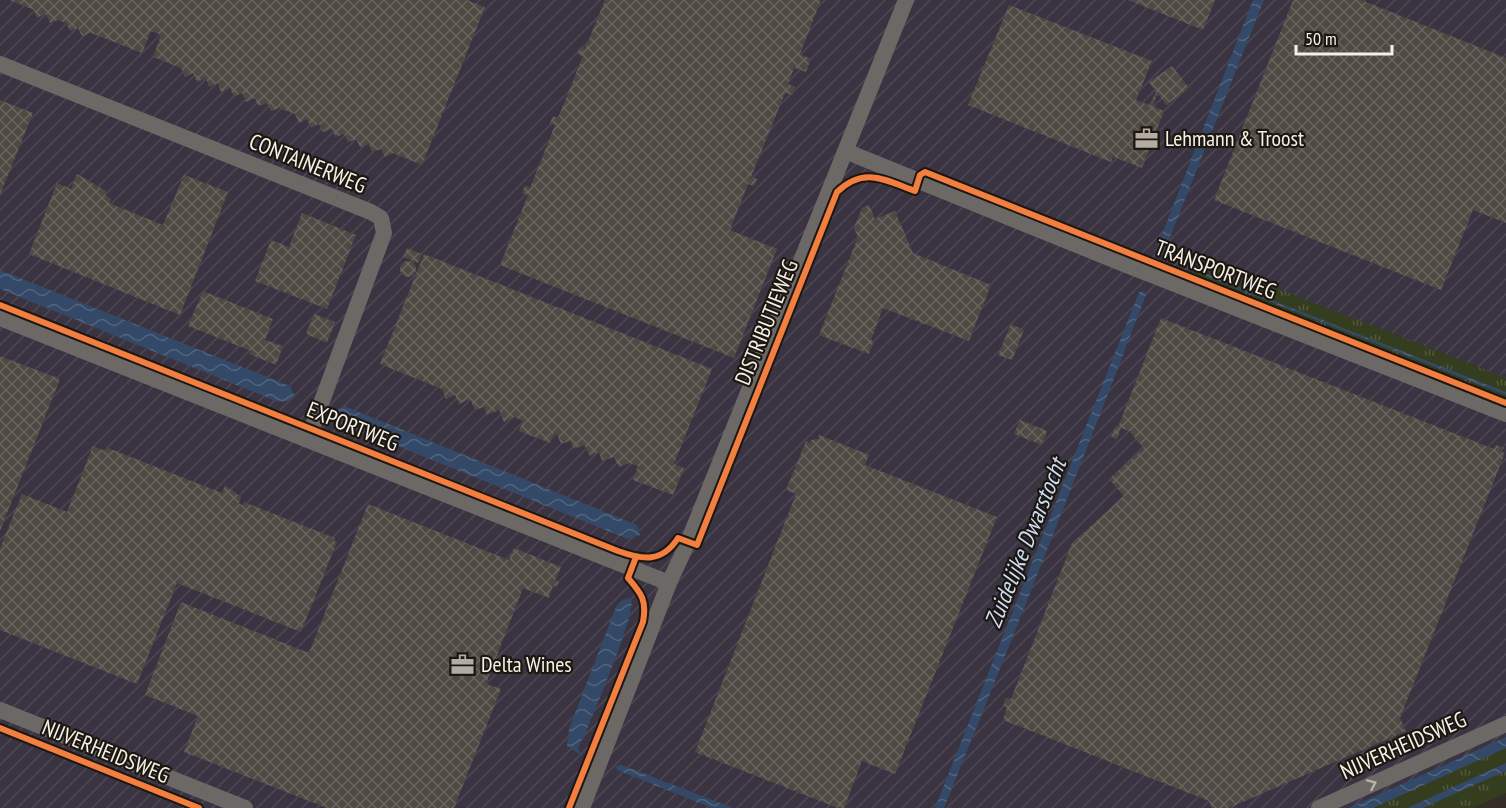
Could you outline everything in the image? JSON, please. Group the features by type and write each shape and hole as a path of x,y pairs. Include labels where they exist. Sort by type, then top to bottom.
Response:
{"street":[{"name":"DISTRIBUTIEWEG","path":"582,808 669,583 688,542 906,0"},
{"name":"CONTAINERWEG","path":"0,64 371,212 381,218 384,233 308,439"},
{"name":"TRANSPORTWEG","path":"845,151 1506,414"},
{"name":"EXPORTWEG","path":"0,318 669,583"},
{"name":"NIJVERHEIDSWEG","path":"0,710 245,808"},
{"name":"NIJVERHEIDSWEG","path":"1319,808 1506,724"}],"shaded area":[{"path":"0,0 1506,0 1506,747 1371,808 0,808"}],"green space":[{"path":"1200,258 1506,378 1506,392 1205,274 1506,395 1506,400 1194,277"},
{"path":"1506,748 1506,763 1407,808 1373,808"},
{"path":"1506,771 1506,793 1473,808 1423,808"}],"water":[{"path":"1253,0 1264,0 1163,255 1159,257 1156,250"},
{"path":"0,270 290,386 294,395 286,401 276,401 0,289"},
{"path":"1206,274 1506,392 1506,395 1205,276"},
{"path":"1144,291 1146,295 944,808 935,808 1139,292"},
{"path":"344,406 637,525 640,535 628,539 343,424 334,419 333,412"},
{"path":"631,598 628,622 622,641 578,748 581,755 567,746 569,729 616,607 622,600"},
{"path":"1506,737 1506,748 1373,808 1349,808"},
{"path":"1506,763 1506,771 1423,808 1407,808"},
{"path":"622,765 733,808 712,808 617,770 616,766"}],"building":[{"path":"10,0 467,0 485,7 422,165 393,153 385,157 381,149 372,152 369,144 360,147 356,139 348,142 344,134 335,137 332,129 323,132 319,124 311,128 307,119 299,123 295,114 279,108 271,111 267,103 258,106 255,98 246,102 242,93 234,97 230,88 221,92 218,83 209,87 206,78 197,82 193,73 185,77 181,68 153,57 161,35 151,31 142,53 91,33 82,36 78,28 70,31 66,23 58,20 50,23 46,14 37,18 34,10"},
{"path":"605,0 821,0 800,54 811,59 806,72 794,68 788,84 795,87 792,95 785,93 751,177 757,179 754,186 748,184 730,230 777,249 734,358 500,265 528,195 522,193 525,185 530,188 555,125 550,123 553,116 558,118 583,56 577,54 580,47 585,49"},
{"path":"1128,0 1215,0 1203,30"},
{"path":"1293,0 1361,0 1506,58 1506,223 1473,210 1441,290 1214,200"},
{"path":"1009,5 1152,61 1136,100 1149,105 1156,92 1149,82 1172,66 1189,88 1166,105 1159,95 1156,97 1153,106 1164,111 1142,168 1114,157 1114,154 1111,162 968,105"},
{"path":"0,100 33,113 0,195"},
{"path":"77,174 106,191 105,195 111,199 109,203 163,225 184,175 228,192 180,315 29,254 57,183 71,189"},
{"path":"869,205 875,219 895,211 913,253 991,285 969,341 883,308 871,340 874,341 869,354 819,335 858,237 854,228 862,208"},
{"path":"302,213 356,235 327,309 255,281 271,240 289,247"},
{"path":"407,248 422,254 418,263 403,257"},
{"path":"424,254 712,369 674,464 684,468 673,495 633,480 638,466 629,463 619,467 614,457 602,461 599,452 590,456 584,445 574,449 570,441 561,444 557,434 554,433 550,443 519,431 523,421 514,417 504,422 499,410 487,415 484,407 475,410 470,399 459,404 455,395 446,399 442,389 380,364"},
{"path":"405,261 411,261 416,269 414,275 405,277 400,272 400,266"},
{"path":"203,291 273,319 265,340 283,346 276,365 249,354 251,351 188,326"},
{"path":"314,314 335,322 327,343 306,334"},
{"path":"1161,318 1494,449 1496,445 1504,448 1502,452 1505,453 1400,718 1406,731 1229,808 1212,808 1209,801 1003,720 1007,707 1003,706 1006,698 1011,699 1072,543 1124,496 1109,479 1144,448 1129,431 1121,428 1117,439 1111,437 1116,426 1118,427"},
{"path":"1011,324 1024,330 1012,360 998,355"},
{"path":"0,356 60,379 0,531"},
{"path":"1020,420 1047,431 1042,445 1014,434"},
{"path":"819,435 869,455 865,465 997,517 895,774 862,761 844,808 838,808 695,752 796,494 786,490 806,441 810,443 811,440 818,439"},
{"path":"93,446 105,451 108,448 222,493 225,485 241,497 239,504 243,505 244,502 335,538 334,541 337,542 301,632 177,583 137,684 0,630 0,548 22,494 67,512"},
{"path":"368,504 509,560 514,548 561,567 555,581 559,582 557,587 553,585 549,598 523,588 486,684 501,689 454,808 327,808 184,752 198,716 145,695 181,602 309,653"}],"cycle path":[{"path":"0,305 618,551 644,557 665,552 678,538 697,545 837,192 856,179 866,177 884,180 915,191 920,175 925,172 1506,403"},
{"path":"569,808 643,622 644,603 628,578 636,557"},
{"path":"0,728 199,808"}],"place":[{"name":"Lehmann & Troost","path":"1147,138"},
{"name":"Delta Wines","path":"463,664"}],"water label":[{"name":"Zuidelijke Dwarstocht","path":"1025,543"}]}
